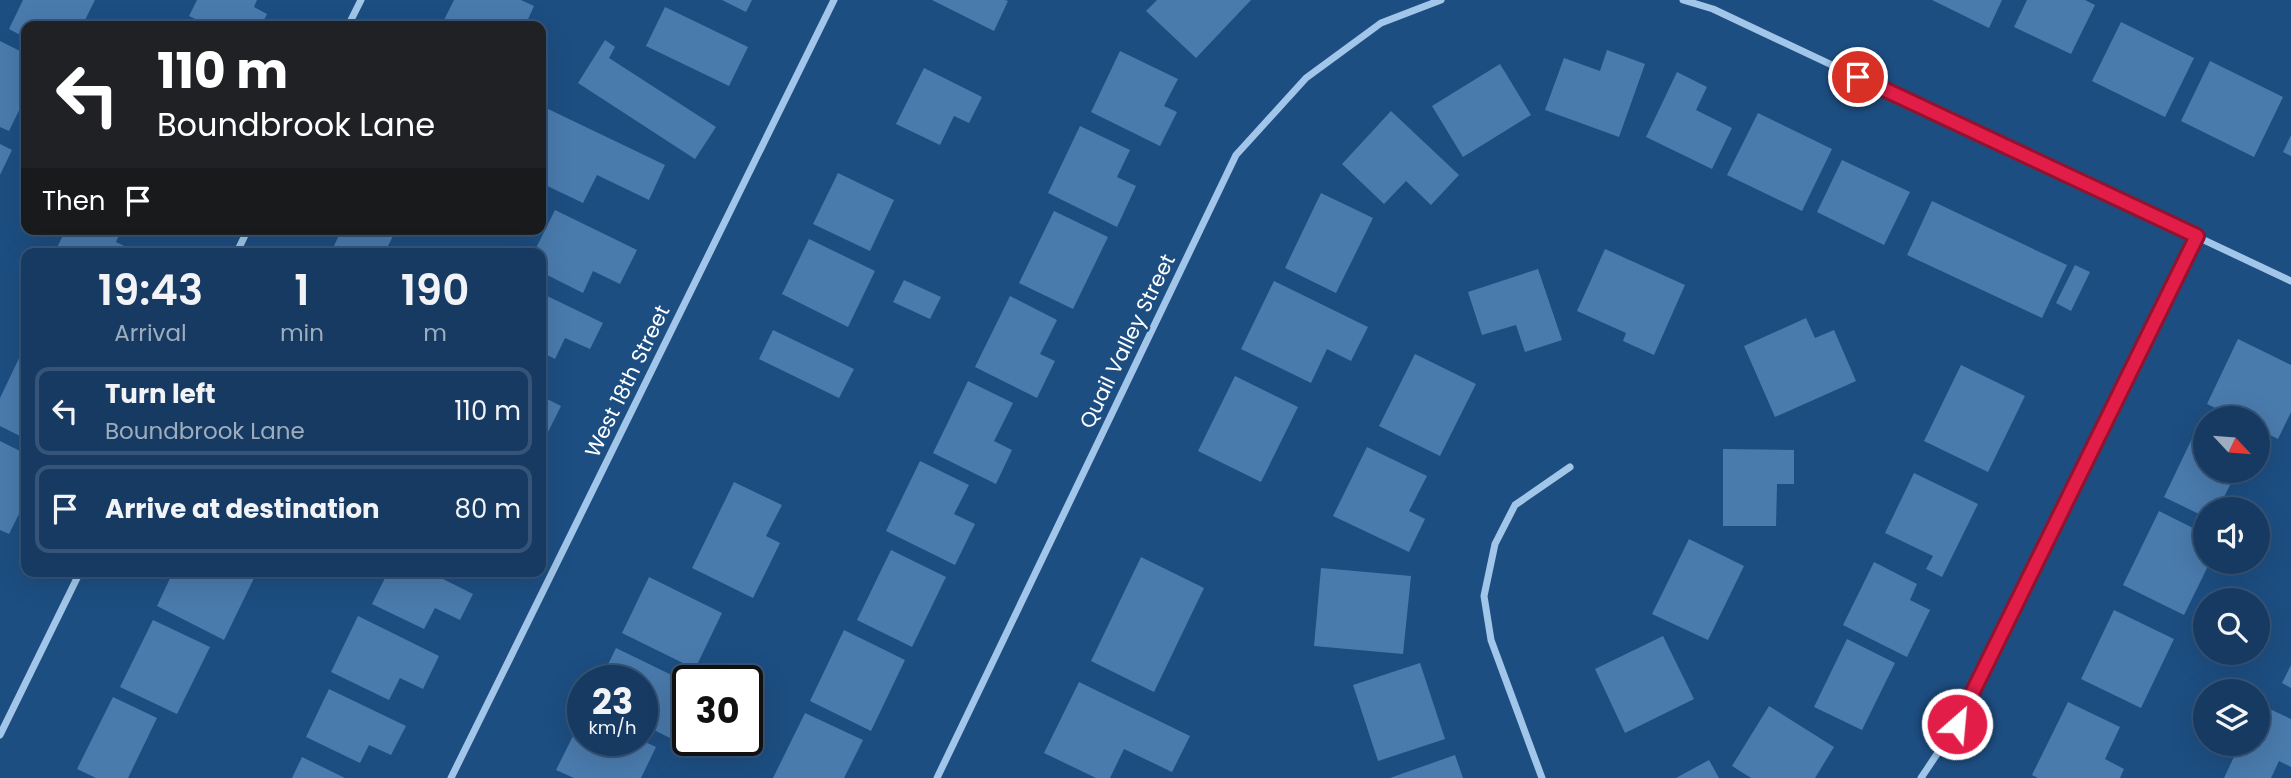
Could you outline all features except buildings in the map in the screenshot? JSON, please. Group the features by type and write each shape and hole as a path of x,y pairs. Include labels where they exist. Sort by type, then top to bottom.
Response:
{"street":[{"path":"350,21 361,0"},
{"name":"West 18th Street","path":"451,778 834,0"},
{"name":"Quail Valley Street","path":"937,778 1236,155 1306,78 1381,23 1441,0"},
{"path":"1683,0 1713,9 2291,281"},
{"path":"1921,778 1957,724 2006,629 2197,236"},
{"path":"1542,778 1491,640 1484,596 1495,544 1515,505 1570,467"},
{"path":"0,735 78,577"}],"route":[{"path":"1858,77 2197,236 2018,605 1957,724"}]}
